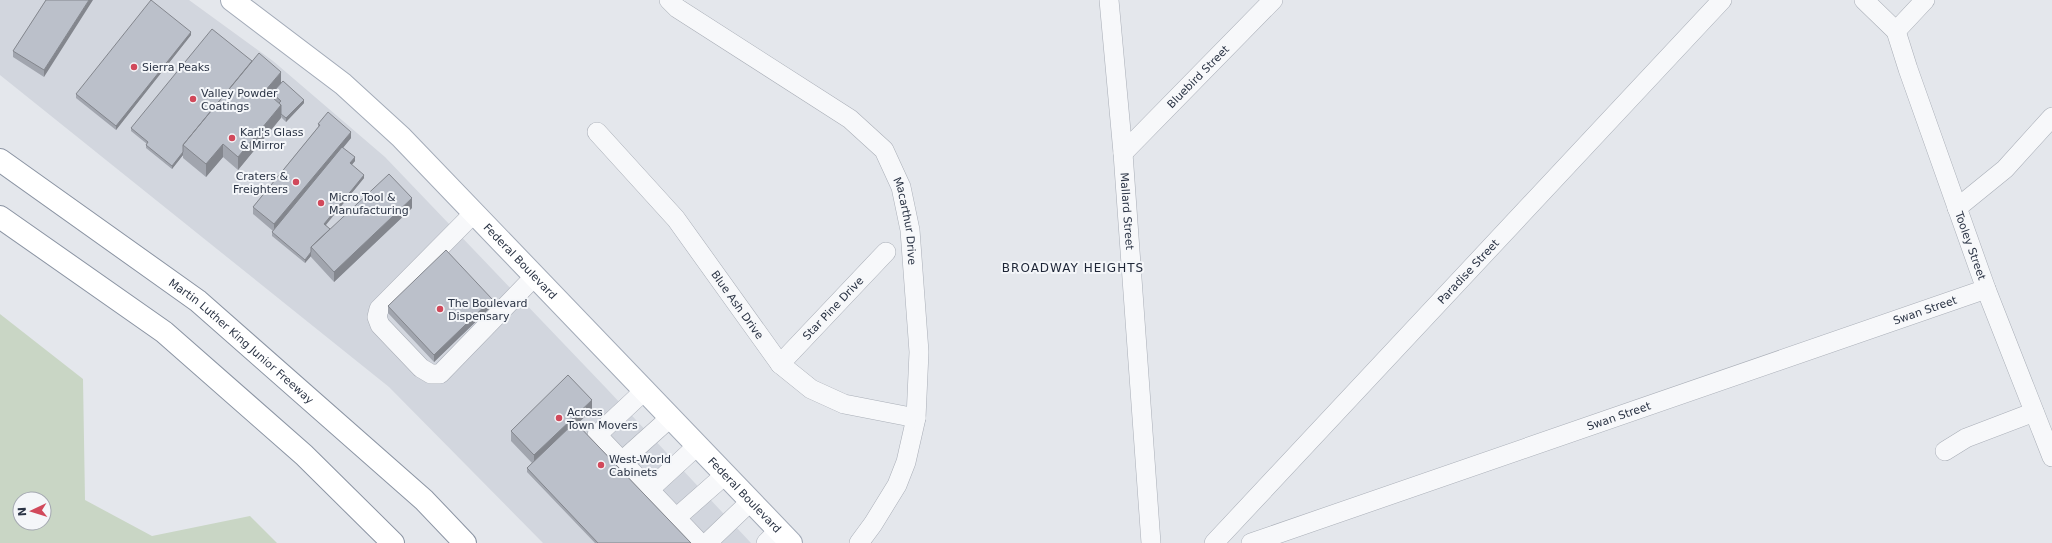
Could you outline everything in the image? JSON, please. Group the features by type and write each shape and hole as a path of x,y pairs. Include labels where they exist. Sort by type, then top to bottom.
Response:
{"main road":[{"name":"Federal Boulevard","path":"232,0 343,84 401,137 644,391 726,474 751,501 779,539"},
{"name":"Martin Luther King Junior Freeway","path":"0,160 198,301 424,500 465,543"},
{"path":"0,217 164,332 304,454 393,543"}],"street":[{"name":"Macarthur Drive","path":"669,0 684,12 850,119 884,150 901,187 910,230 919,352 916,418 906,462 897,485 873,524 859,543"},
{"name":"Mallard Street","path":"1109,0 1123,153 1151,543"},
{"name":"Bluebird Street","path":"1123,153 1274,0"},
{"name":"Paradise Street","path":"1214,543 1722,0"},
{"path":"1864,0 1896,31 1925,0"},
{"name":"Tooley Street","path":"1896,31 1986,289 2052,457"},
{"path":"1957,208 2005,170 2052,117"},
{"name":"Blue Ash Drive","path":"597,132 676,219 780,364 811,389 844,404 916,418"},
{"path":"474,213 379,309 377,317 380,325 421,368 431,374 440,374 535,276"},
{"name":"Star Pine Drive","path":"780,364 886,252"},
{"name":"Swan Street","path":"1251,543 1986,289"},
{"path":"644,391 597,435 700,543"},
{"path":"1945,451 1966,438 2034,412"},
{"path":"622,461 671,417"},
{"path":"649,490 698,446"},
{"path":"676,518 726,474"},
{"path":"708,543 751,501"}],"shaded area":[{"path":"0,0 189,0 273,61 385,157 607,389 751,543 543,543 389,387 0,75"}],"green space":[{"path":"0,314 83,379 85,500 152,536 250,516 277,543 0,543"}],"building":[{"path":"46,0 89,0 44,70 13,51"},
{"name":"Sierra Peaks","path":"151,0 191,32 116,126 76,94"},
{"name":"Valley Powder Coatings","path":"212,29 252,61 183,145 183,152 172,166 146,145 148,142 131,128"},
{"name":"Karl's Glass & Mirror","path":"259,53 281,72 265,91 281,105 238,157 223,144 206,164 183,145"},
{"name":"Karl's Glass & Mirror","path":"283,81 304,100 286,118 281,114 281,105 279,103 281,101 272,93"},
{"name":"Craters & Freighters","path":"328,112 351,132 274,224 253,207 320,125 318,124"},
{"name":"Micro Tool & Manufacturing","path":"342,147 355,157 350,163 364,175 324,224 330,229 311,247 311,252 305,260 272,232"},
{"path":"389,174 412,198 334,272 311,247"},
{"name":"The Boulevard Dispensary","path":"446,250 492,299 434,355 388,306"},
{"name":"Across Town Movers","path":"568,375 592,400 534,455 511,431"},
{"path":"575,422 691,543 598,543 527,468"}],"place":[{"name":"Sierra Peaks","path":"134,67"},
{"name":"Valley Powder Coatings","path":"193,99"},
{"name":"Karl's Glass & Mirror","path":"232,138"},
{"name":"Craters & Freighters","path":"296,182"},
{"name":"Micro Tool & Manufacturing","path":"321,203"},
{"name":"The Boulevard Dispensary","path":"440,309"},
{"name":"Across Town Movers","path":"559,418"},
{"name":"West-World Cabinets","path":"601,465"}],"district":[{"name":"BROADWAY HEIGHTS","path":"1073,268"}]}
